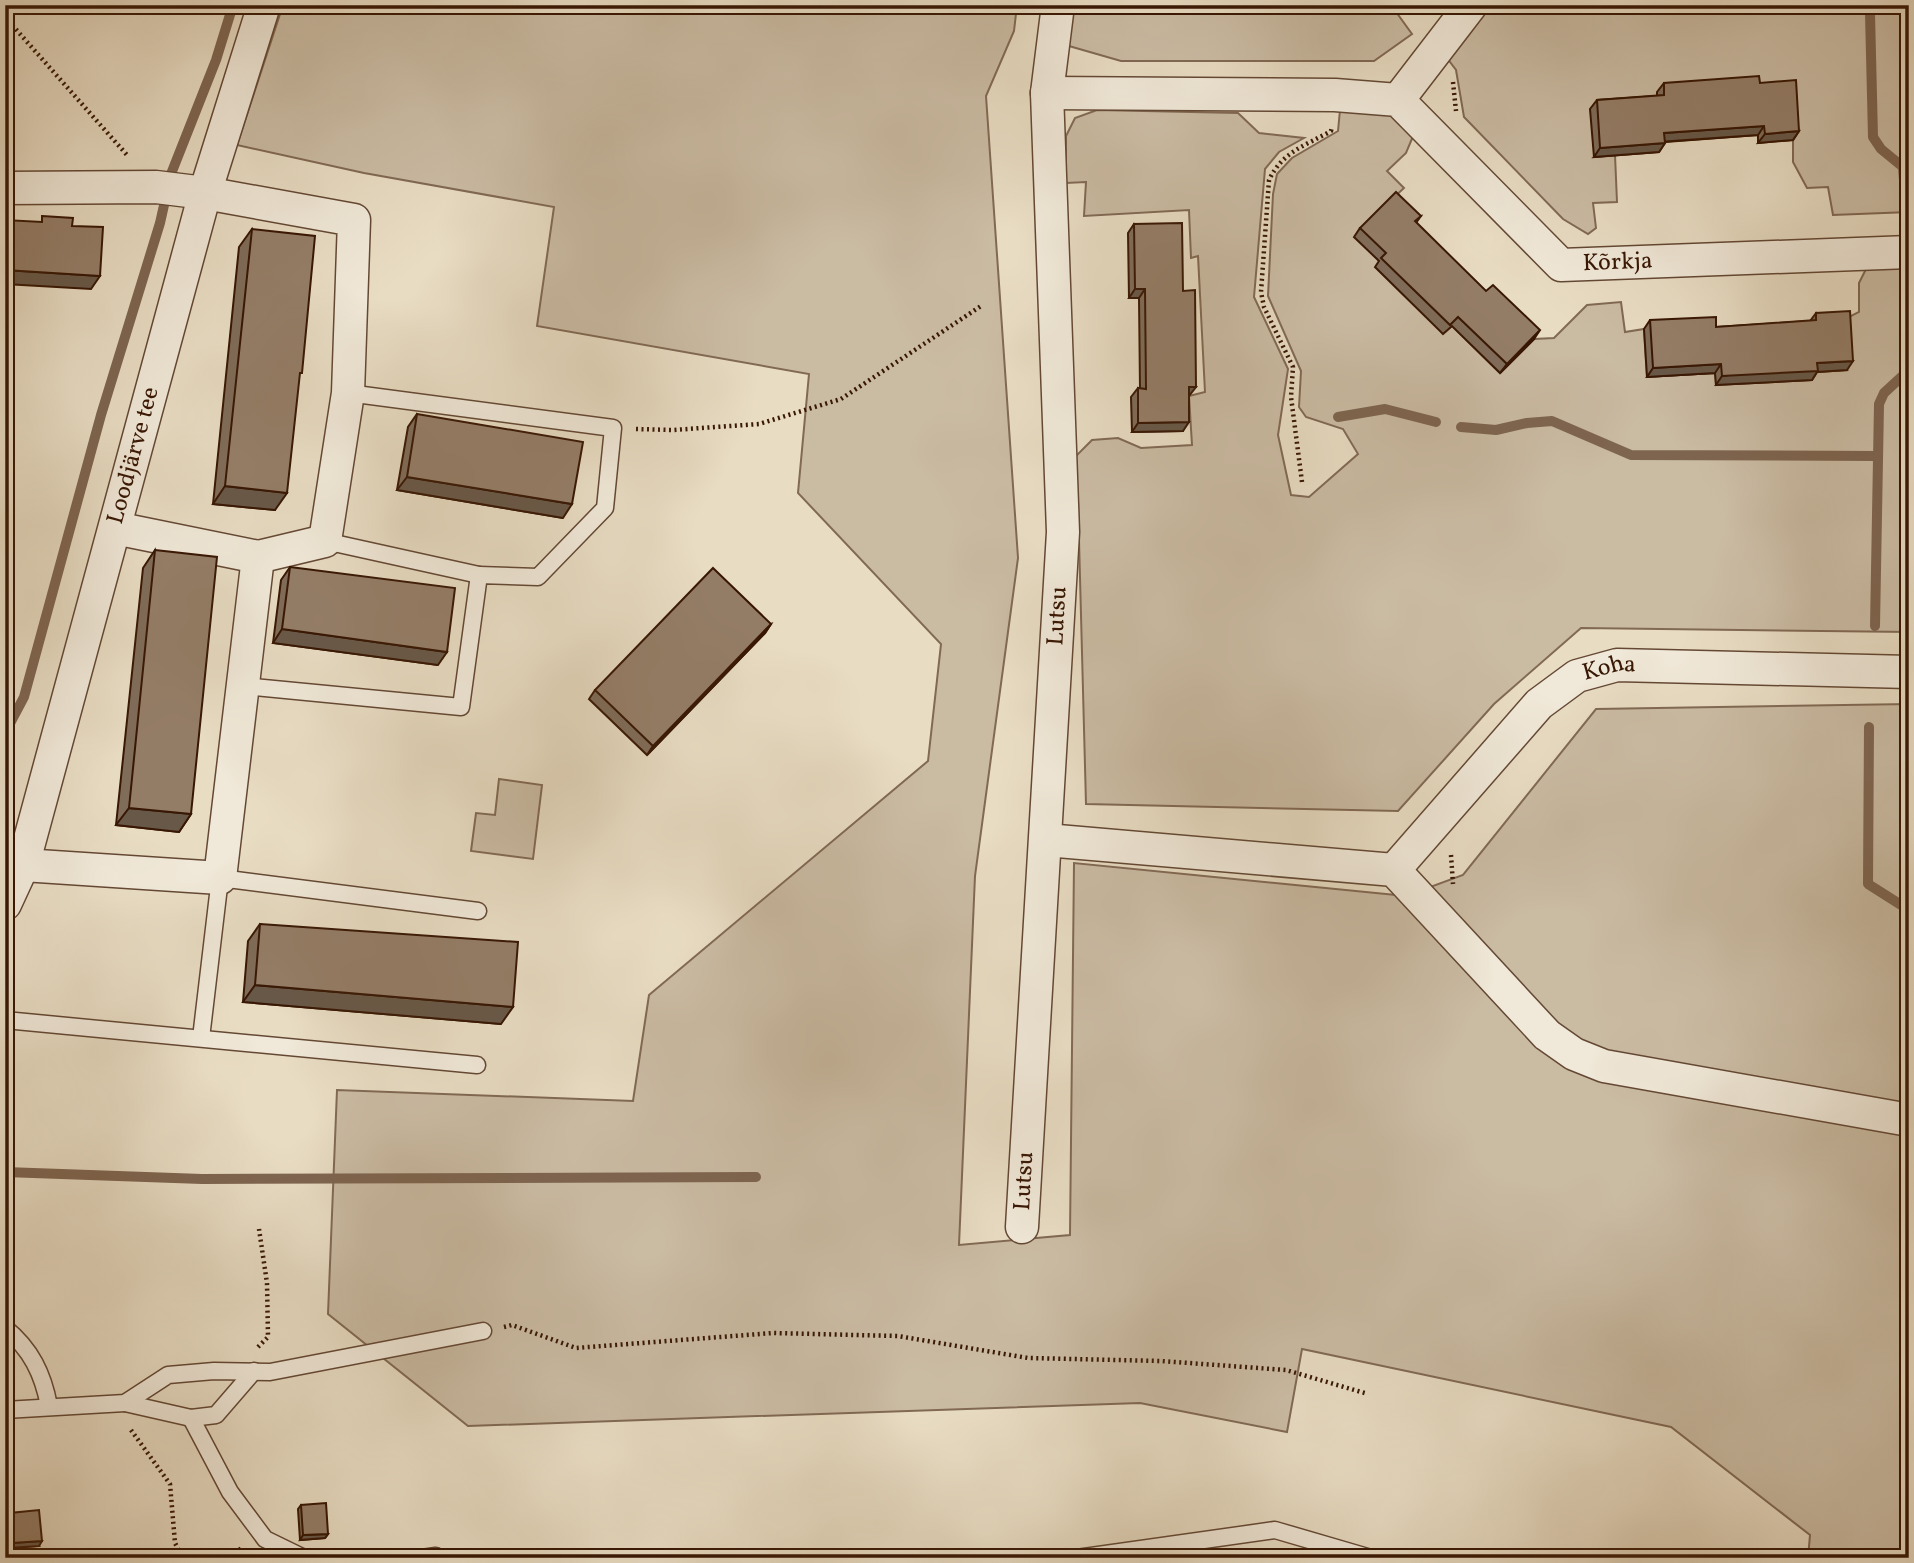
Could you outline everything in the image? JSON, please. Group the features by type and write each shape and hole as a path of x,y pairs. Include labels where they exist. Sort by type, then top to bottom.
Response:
{"street":[{"name":"Loodjärve tee","path":"5,904 23,865 115,528 197,193 264,5"},
{"name":"Lutsu","path":"1023,1227 1063,532 1047,93 1058,5"},
{"path":"1047,93 1335,95 1398,100 1471,5"},
{"name":"Kõrkja","path":"1398,100 1561,265 1909,252"},
{"path":"5,188 156,187 354,220 348,393 325,541 258,557 115,528"},
{"path":"23,865 220,878 258,557"},
{"name":"Koha","path":"1394,870 1539,704 1577,676 1618,665 1909,672"},
{"path":"1046,840 1394,870 1547,1035 1574,1054 1604,1066 1909,1119"}],"lane":[{"path":"325,541 479,575 538,577 604,508 612,428 348,393"},
{"path":"243,686 461,708 479,575"},
{"path":"201,1038 220,878 478,911"},
{"path":"5,1020 477,1065"},
{"path":"5,1328 20,1340 44,1379 49,1406"},
{"path":"118,1403 168,1375 270,1372 483,1331"},
{"path":"5,1410 118,1403 191,1418 216,1415 254,1371"},
{"path":"191,1418 230,1492 265,1539 304,1558"},
{"path":"1077,1558 1275,1530 1371,1558"},
{"path":"422,1558 438,1558"}],"path":[{"path":"5,17 156,187"},
{"path":"1433,55 1450,70 1458,119"},
{"path":"1302,482 1291,397 1293,367 1264,307 1261,292 1269,180 1276,165 1288,153 1331,131 1335,118 1335,95"},
{"path":"612,428 673,430 759,424 841,399 981,306"},
{"path":"236,1371 268,1337 267,1283 259,1229"},
{"path":"483,1331 512,1325 576,1348 773,1333 898,1336 1028,1358 1161,1361 1286,1370 1368,1394"},
{"path":"118,1403 170,1484 176,1543 183,1558"}],"shaded area":[{"path":"283,5 1017,5 1014,31 986,96 1018,558 975,876 959,1245 1070,1235 1074,863 1406,896 1463,875 1596,709 1909,704 1909,1558 1808,1558 1810,1535 1671,1427 1302,1349 1287,1432 1140,1403 468,1426 328,1314 337,1090 633,1101 649,995 928,761 941,644 798,493 809,374 537,326 554,207 364,173 237,145"},
{"path":"1071,5 1391,5 1412,34 1374,61 1121,61 1062,44"},
{"path":"1484,5 1909,5 1909,212 1833,215 1828,187 1807,188 1793,162 1793,140 1658,104 1594,157 1615,155 1617,202 1593,203 1596,228 1588,234 1563,219 1464,117 1456,70 1447,58"},
{"path":"1097,110 1238,113 1259,133 1304,138 1279,152 1265,169 1254,297 1288,369 1278,435 1291,495 1309,497 1358,454 1343,429 1306,417 1299,407 1301,371 1268,296 1273,194 1277,174 1292,158 1338,131 1340,110 1388,112 1414,134 1406,153 1387,171 1404,188 1390,201 1380,262 1443,334 1452,326 1500,373 1534,339 1554,338 1587,305 1621,302 1625,332 1644,329 1647,377 1715,373 1716,385 1859,312 1859,283 1867,267 1909,264 1909,632 1581,628 1494,704 1398,811 1086,804 1078,502 1073,459 1092,440 1118,438 1141,448 1192,445 1189,396 1205,392 1198,256 1191,258 1189,210 1084,216 1086,182 1066,183 1066,136 1075,118"},
{"path":"499,779 542,785 533,859 471,851 476,813 495,815"}],"building":[{"path":"1759,76 1760,83 1796,80 1799,131 1765,134 1764,126 1664,133 1665,143 1600,148 1597,100 1664,95 1664,83"},
{"path":"1396,192 1421,216 1415,221 1486,291 1493,285 1540,330 1507,364 1458,317 1450,325 1381,258 1386,253 1360,228"},
{"path":"42,216 73,218 72,226 103,227 100,276 5,270 5,220 42,222"},
{"path":"1182,223 1183,291 1195,290 1196,387 1189,387 1189,422 1138,423 1138,388 1146,389 1145,289 1135,289 1134,224"},
{"path":"252,229 315,236 287,493 225,486"},
{"path":"1850,311 1853,361 1817,363 1818,371 1722,376 1721,364 1653,368 1650,320 1716,317 1716,327 1816,320 1816,313"},
{"path":"417,414 583,442 572,504 407,477"},
{"path":"155,550 217,557 191,814 129,808"},
{"path":"290,567 455,588 447,652 282,629"},
{"path":"713,568 771,624 653,746 595,690"},
{"path":"260,924 518,942 513,1007 255,985"},
{"path":"326,1503 328,1534 303,1535 301,1505"},
{"path":"39,1510 42,1541 12,1543 10,1513"}],"waterway":[{"path":"5,733 24,697 101,415 160,223 171,174 216,60 233,5"},
{"path":"1874,5 1870,13 1873,137 1881,149 1903,167 1905,193"},
{"path":"1875,626 1879,404 1884,393 1909,370"},
{"path":"1338,417 1385,409 1436,422"},
{"path":"1461,427 1496,430 1552,421 1631,455 1877,456"},
{"path":"1869,727 1868,884 1909,910"},
{"path":"5,1172 202,1179 756,1177"}]}
